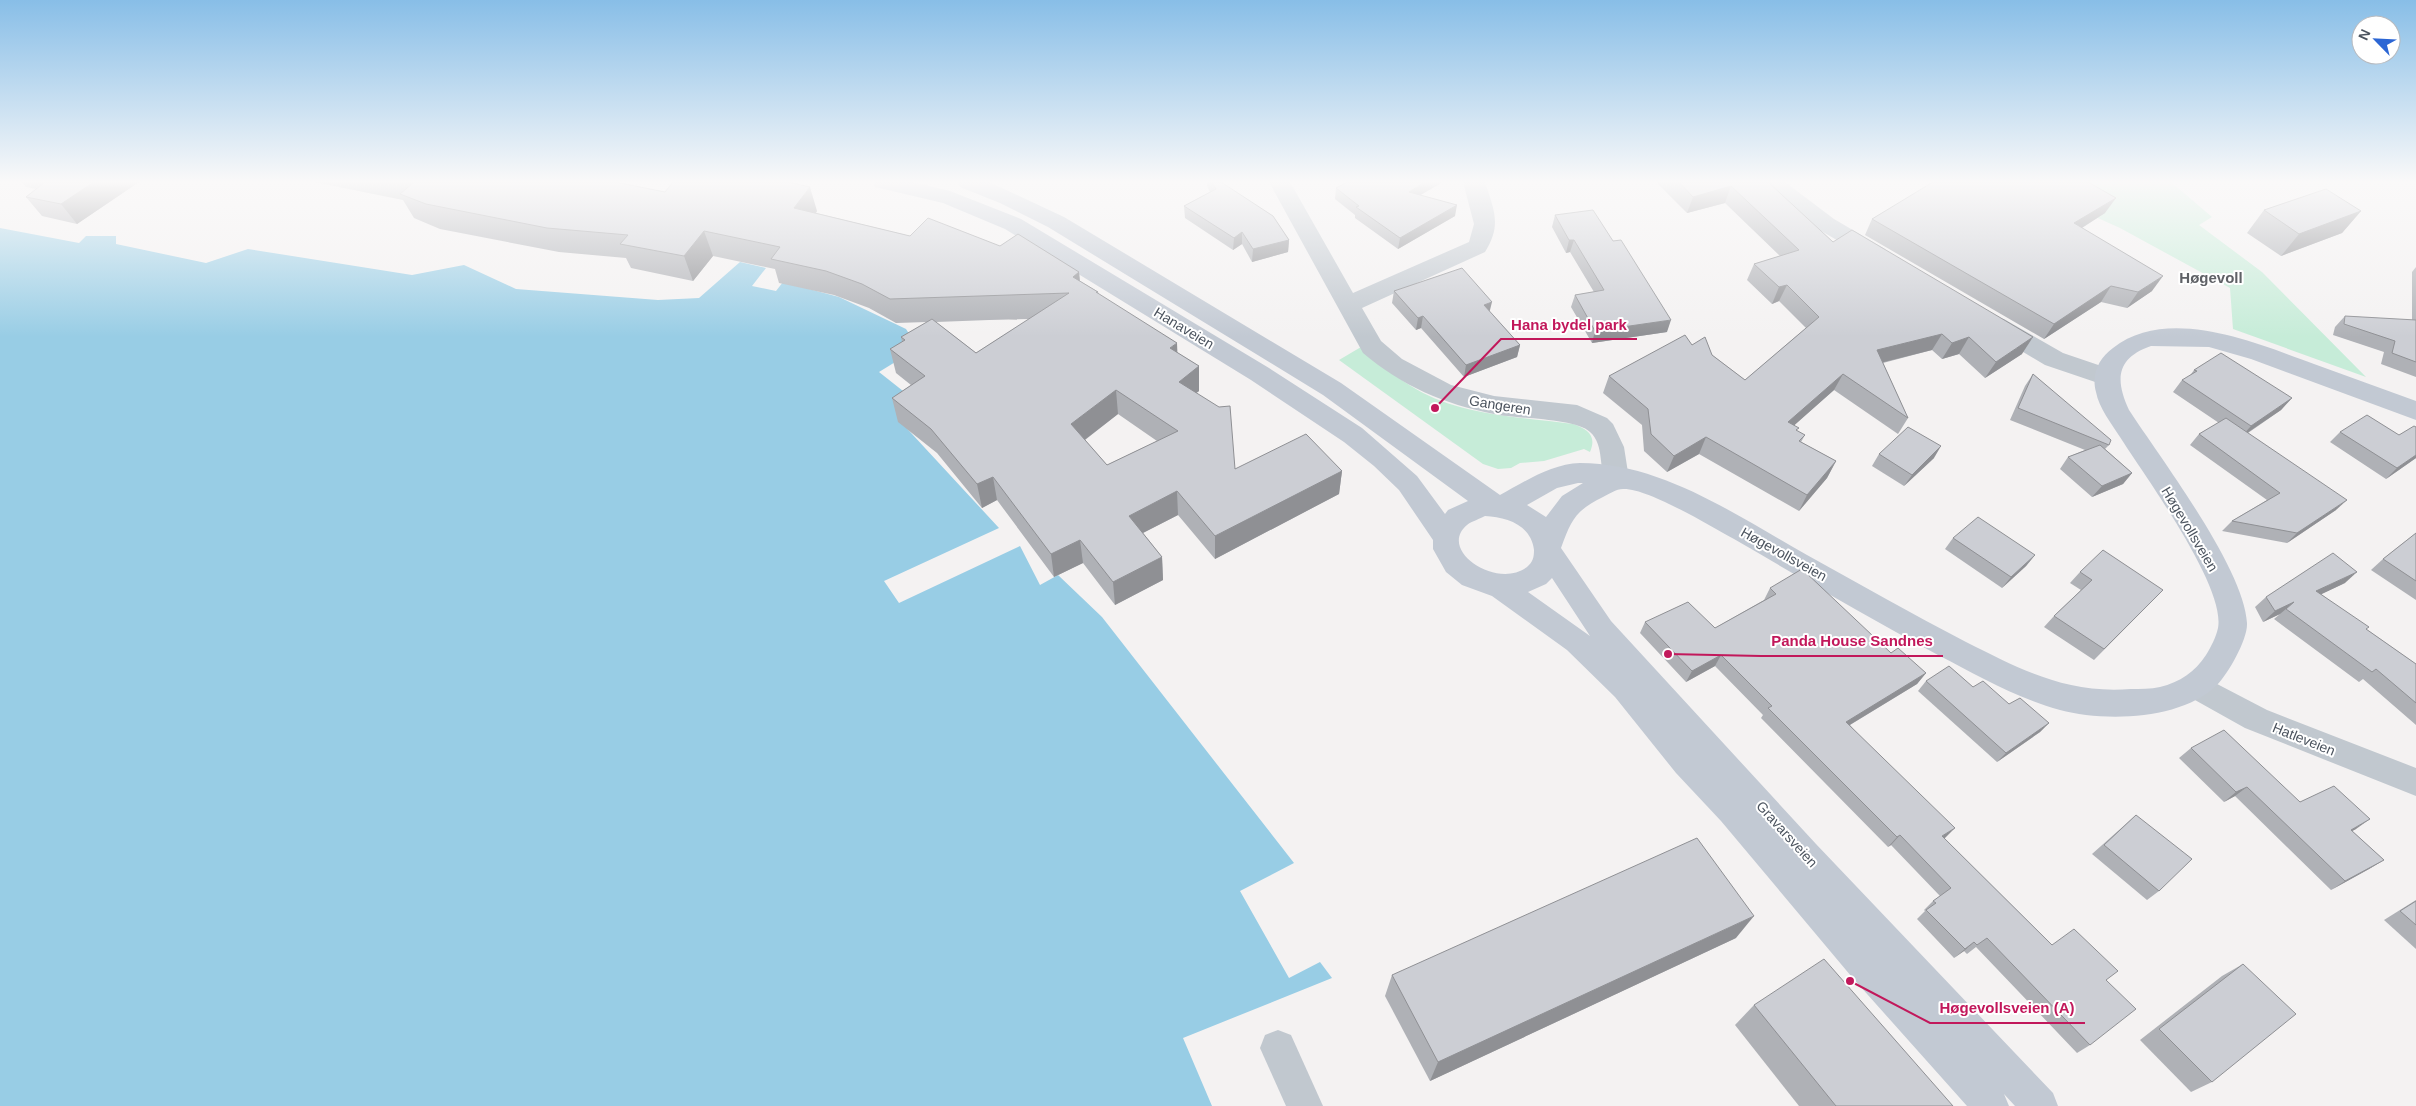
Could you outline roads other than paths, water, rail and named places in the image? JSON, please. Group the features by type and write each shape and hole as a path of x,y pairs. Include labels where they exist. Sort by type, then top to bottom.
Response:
{"main road":[{"name":"Hanaveien","path":"1029,234 1260,374 1353,435 1383,459 1408,483 1445,535"},
{"name":"Hanaveien","path":"1075,234 1332,389 1371,416 1445,474 1498,506"},
{"path":"2107,377 2111,362 2135,343 2150,338 2187,337 2230,344 2416,411"},
{"name":"Høgevollsveien","path":"1498,506 1550,480 1578,473 1632,480 1680,497 1891,616 2017,682 2060,696 2105,704 2159,700 2196,686 2210,673 2224,651 2233,626 2228,602 2216,569 2187,520 2118,413 2108,392 2107,377"},
{"path":"1549,549 1537,525 1526,516 1498,506 1482,506 1463,513 1450,525 1445,535 1450,559 1460,571 1482,584 1500,587 1528,581 1540,574 1546,563 1549,549 1554,524 1564,509 1576,499 1616,479"},
{"name":"Gravarsveien","path":"1549,549 1601,630 1805,855 2040,1106"},
{"name":"Gravarsveien","path":"1500,587 1577,642 1625,688 1687,763 1732,811 1863,964 1991,1106"}],"street":[{"name":"Gangeren","path":"1308,234 1335,283 1350,304 1372,347 1384,358 1432,387 1458,398 1482,404 1577,414 1590,418 1603,426 1609,440 1616,479"},
{"path":"1350,304 1477,246 1485,234"},
{"path":"1842,234 1898,267"},
{"path":"1980,315 2054,359 2107,377"},
{"name":"Hatleveien","path":"2196,686 2256,720 2416,782"},
{"path":"1278,1048 1305,1106"}],"water":[{"path":"0,234 30,234 79,243 86,236 116,236 116,244 206,263 248,249 412,275 464,265 516,289 658,300 699,298 740,262 766,268 752,286 776,291 783,282 839,297 906,329 918,348 879,372 922,406 900,421 999,528 884,581 899,603 1020,546 1040,585 1058,575 1102,617 1294,863 1240,891 1289,978 1320,962 1332,978 1183,1038 1212,1106 0,1106"}],"place":[{"name":"Hana bydel park","path":"1435,408"},
{"name":"Panda House Sandnes","path":"1668,654"},
{"name":"Høgevollsveien (A)","path":"1850,981"}],"district":[{"name":"Høgevoll","path":"2211,277"}]}
